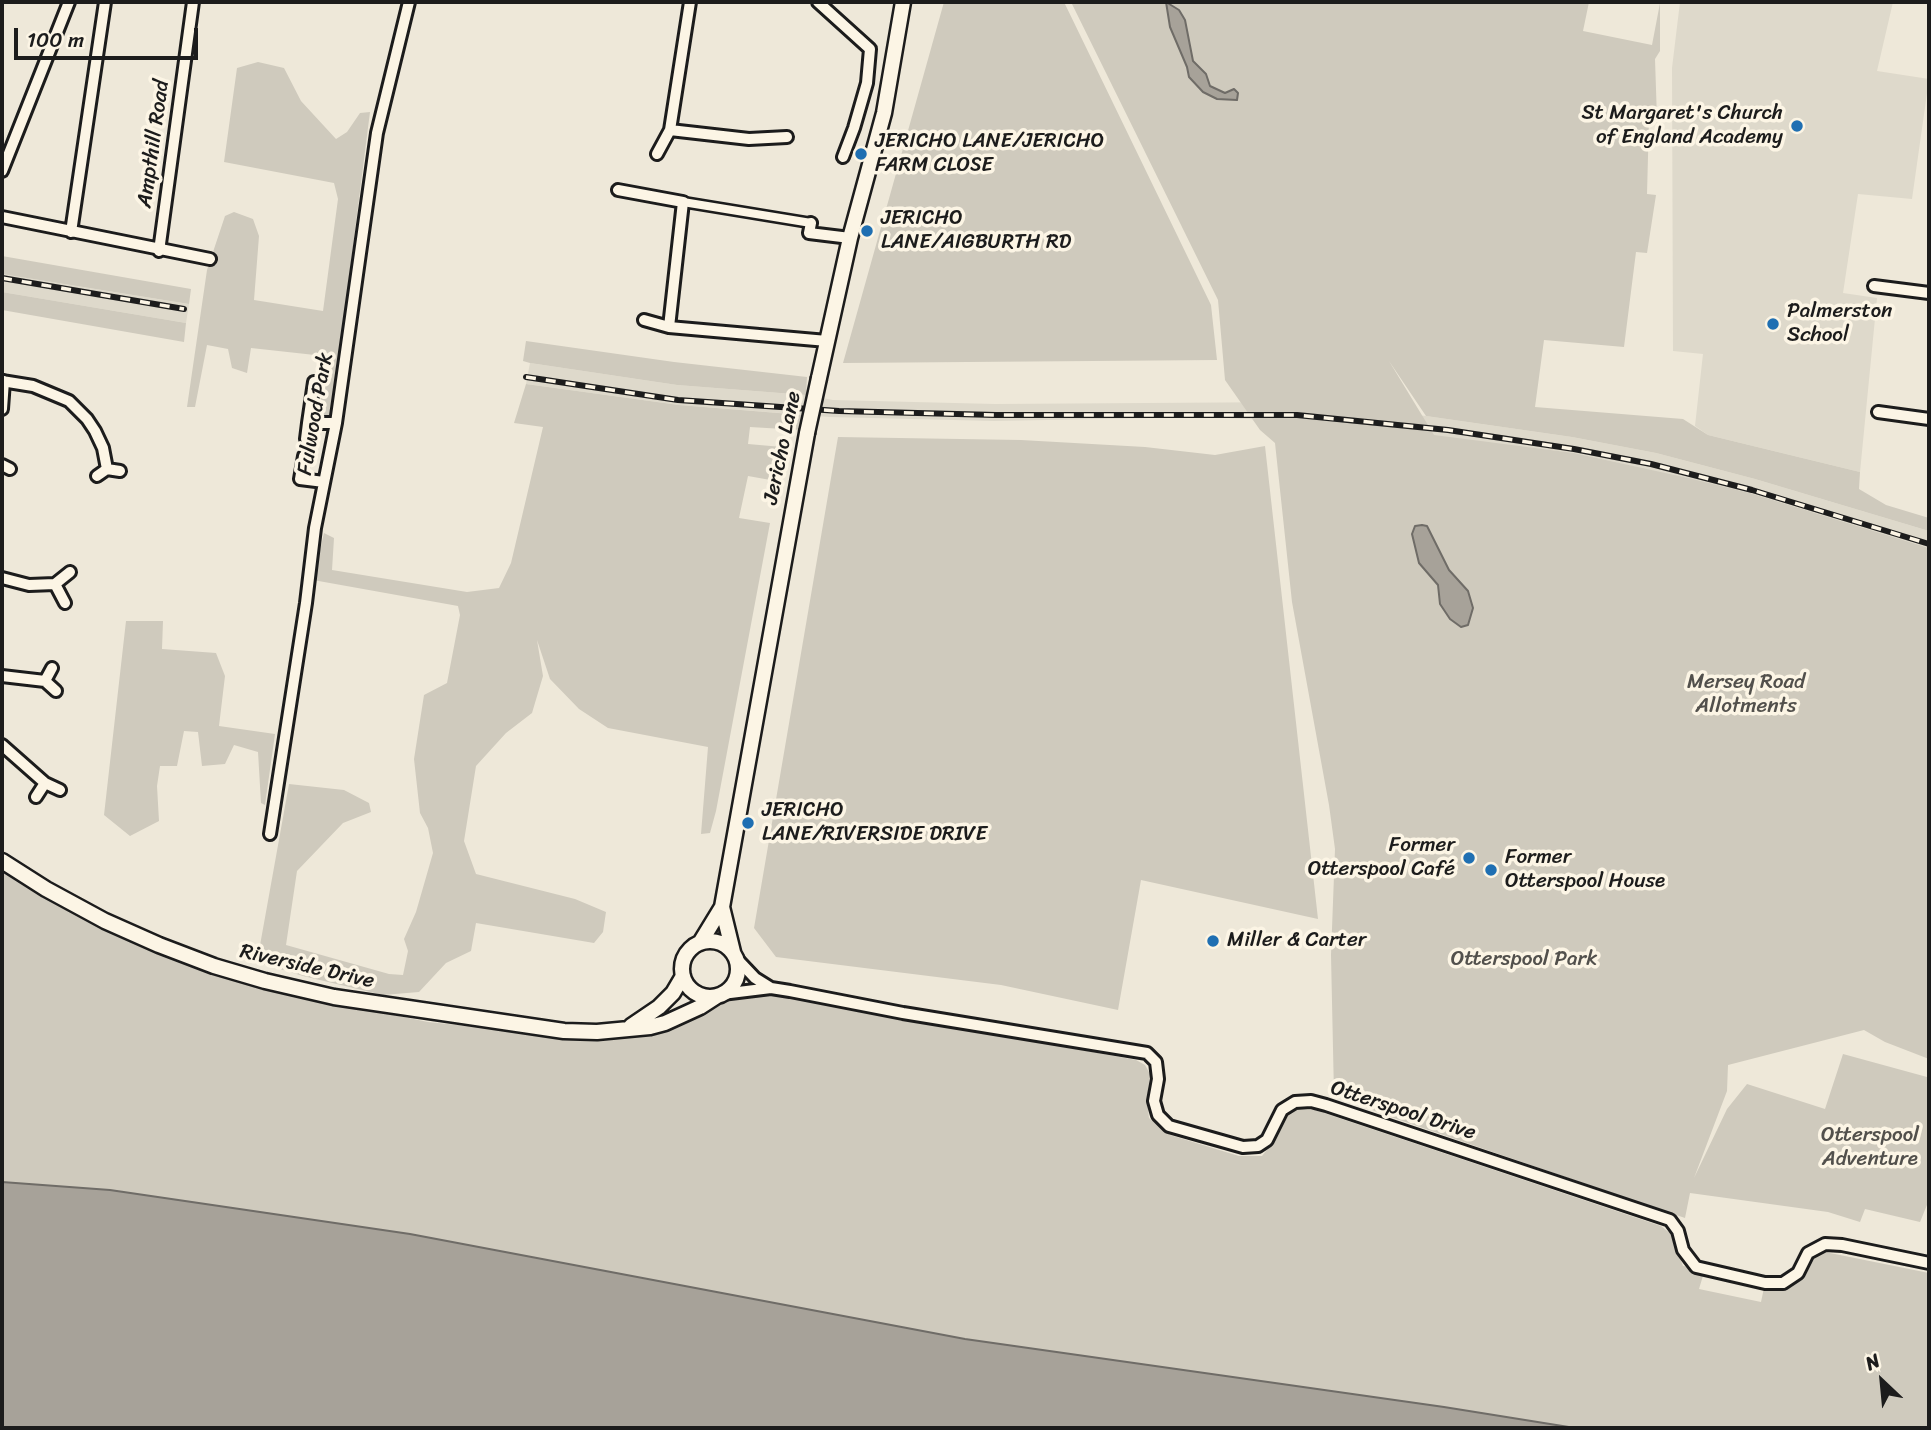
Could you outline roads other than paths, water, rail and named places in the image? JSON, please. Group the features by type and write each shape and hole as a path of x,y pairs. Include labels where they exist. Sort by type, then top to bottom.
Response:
{"street":[{"path":"2,171 69,2"},
{"path":"71,232 105,2"},
{"name":"Ampthill Road","path":"159,251 193,2"},
{"name":"Fulwood Park","path":"270,834 315,528 336,423 377,133 409,2"},
{"path":"657,155 670,130 690,2"},
{"path":"818,2 870,49 867,83 843,157"},
{"name":"Jericho Lane","path":"700,943 722,907 807,433 850,238 884,113 903,2"},
{"path":"670,130 749,139 787,137"},
{"path":"618,190 683,202 808,233 850,238"},
{"path":"669,327 683,202"},
{"path":"2,218 210,259"},
{"path":"1874,286 1929,293"},
{"path":"644,320 669,327 827,341"},
{"path":"2,410 3,382 33,386 69,401 87,418 95,431 103,448 107,469"},
{"path":"306,439 314,382"},
{"path":"1878,412 1929,419"},
{"path":"308,423 336,423"},
{"path":"304,456 300,480 324,482"},
{"path":"97,476 107,469 120,471"},
{"path":"2,578 29,585 55,584 69,572"},
{"path":"55,584 65,603"},
{"path":"45,681 52,668"},
{"path":"2,676 45,681 56,691"},
{"path":"2,745 45,783 60,790"},
{"path":"36,797 45,783"},
{"name":"Riverside Drive","path":"2,861 105,921 214,965 265,981 334,997 550,1029 597,1032 665,1023 720,995"},
{"name":"Jericho Lane","path":"722,907 735,956"},
{"path":"718,942 735,956 737,975 729,990 720,995 700,995 692,990 683,976 684,958 700,943 718,942"},
{"name":"Otterspool Drive","path":"735,956 755,978 771,988"},
{"name":"Riverside Drive","path":"627,1028 659,1007 673,993 683,976"},
{"name":"Otterspool Drive","path":"720,995 771,988 903,1013 981,1024 1022,1034 1147,1053 1156,1062 1158,1079 1154,1101 1158,1115 1169,1126 1243,1147 1258,1146 1267,1140 1282,1111 1295,1102 1311,1101 1670,1220 1678,1231 1683,1250 1696,1266 1765,1283 1783,1283 1798,1273 1808,1253 1825,1244 1929,1263"}],"railway":[{"path":"2,278 184,309"},
{"path":"526,377 678,400 839,411 996,415 1297,415 1448,430 1651,464 1752,490 1929,544"}],"place":[{"name":"St Margaret's Church of England Academy","path":"1797,126"},
{"name":"JERICHO LANE/JERICHO FARM CLOSE","path":"861,154"},
{"name":"JERICHO LANE/AIGBURTH RD","path":"867,231"},
{"name":"Palmerston School","path":"1773,324"},
{"name":"JERICHO LANE/RIVERSIDE DRIVE","path":"748,823"},
{"name":"Former Otterspool Café","path":"1469,858"},
{"name":"Former Otterspool House","path":"1491,870"},
{"name":"Miller & Carter","path":"1213,941"}],"park label":[{"name":"Mersey Road Allotments","path":"1746,695"},
{"name":"Otterspool Park","path":"1524,960"},
{"name":"Otterspool Adventure","path":"1870,1148"}]}
